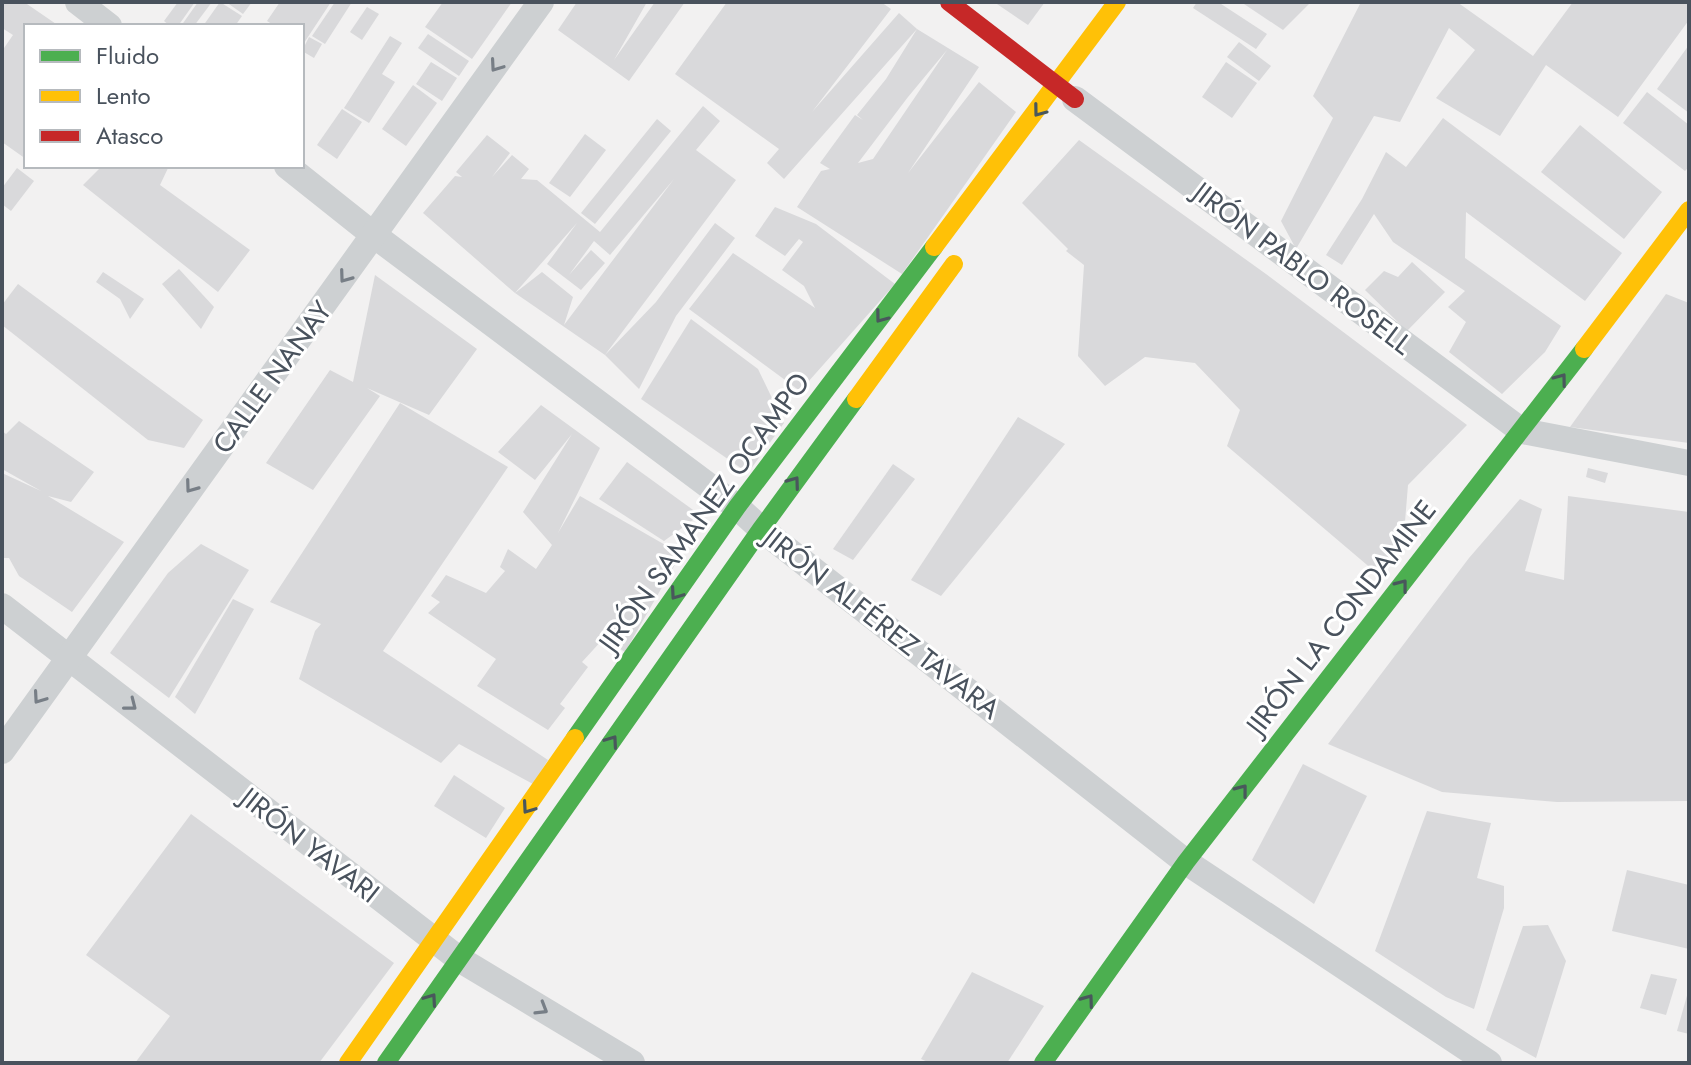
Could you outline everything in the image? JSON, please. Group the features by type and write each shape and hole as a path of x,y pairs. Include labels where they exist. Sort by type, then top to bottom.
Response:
{"street":[{"path":"78,2 106,24"},
{"name":"CALLE NANAY","path":"2,751 541,2"},
{"name":"JIRÓN PABLO ROSELL","path":"949,2 1522,431 1689,463"},
{"name":"JIRÓN SAMANEZ OCAMPO","path":"348,1063 737,507 1071,95 1117,2"},
{"name":"JIRÓN ALFÉREZ TAVARA","path":"290,168 375,236 737,507 1186,862 1489,1063"},
{"name":"JIRÓN LA CONDAMINE","path":"1043,1063 1186,862 1522,431 1689,210"},
{"name":"JIRÓN SAMANEZ OCAMPO","path":"386,1063 761,529 964,250"},
{"name":"JIRÓN YAVARI","path":"2,606 435,942 632,1063"}],"building":[{"path":"2,2 24,2 56,24 24,24 24,158 2,142 2,51 13,35 2,28"},
{"path":"178,2 195,2 179,24 164,21"},
{"path":"198,2 212,2 196,24 182,24"},
{"path":"220,2 242,16 236,24 204,24"},
{"path":"226,2 252,2 243,14"},
{"path":"280,2 331,2 304,43 304,24 272,24 267,21"},
{"path":"335,2 352,2 325,44 312,36"},
{"path":"443,2 512,2 472,59 425,27"},
{"path":"577,2 647,2 614,60 655,2 685,2 629,81 558,30"},
{"path":"727,2 881,2 891,9 812,112 899,13 917,29 784,179 767,163 779,149 675,74"},
{"path":"994,2 1045,2 1028,25"},
{"path":"1197,2 1218,2 1267,34 1256,49 1193,8"},
{"path":"1241,2 1311,2 1283,30"},
{"path":"1361,2 1457,2 1533,56 1573,2 1689,2 1689,20 1618,117 1546,65 1500,136 1436,98 1475,50 1449,28 1400,122 1374,116 1296,249 1281,221 1333,118 1313,96"},
{"path":"367,7 379,14 362,40 350,32"},
{"path":"917,29 979,67 908,173 979,82 1016,112 902,274 797,207 821,171 830,169 820,163 855,115 863,120 857,115 886,79","holes":["947,50 873,159 858,163"]},
{"path":"428,34 469,61 459,76 418,48"},
{"path":"390,36 402,43 382,74 395,82 369,123 344,108"},
{"path":"309,37 322,44 314,58 304,52"},
{"path":"1239,42 1271,66 1259,81 1227,57"},
{"path":"1689,45 1689,113 1657,89"},
{"path":"431,62 457,78 442,101 416,84"},
{"path":"1226,62 1257,83 1232,118 1202,97"},
{"path":"413,85 437,103 406,146 382,129"},
{"path":"1647,92 1689,125 1689,167 1685,171 1623,123"},
{"path":"703,106 720,121 696,150 736,180 605,355 515,293 423,213 455,176 462,177 456,172 487,135 510,153 492,177 512,155 529,169 521,179 537,180 600,232","holes":["674,179 564,325 573,297 542,272 515,293 577,223 547,264 581,290 605,263 591,250 569,275 594,241 610,255"]},
{"path":"342,109 362,122 337,159 317,145"},
{"path":"1443,118 1622,253 1585,301 1466,212 1465,258 1561,326 1545,352 1502,394 1449,352 1466,322 1448,307 1465,291 1393,242 1374,214 1342,265 1326,255 1362,199 1386,152 1406,167"},
{"path":"657,119 671,131 595,224 581,213"},
{"path":"1580,125 1662,192 1624,239 1541,172"},
{"path":"585,134 606,150 570,197 549,183"},
{"path":"1079,140 1266,274 1467,425 1408,485 1404,534 1380,576 1227,446 1240,410 1195,363 1145,357 1105,386 1078,356 1084,265 1066,251 1068,249 1022,203"},
{"path":"17,168 34,181 11,211 2,204 2,188"},
{"path":"100,168 168,168 160,185 250,250 218,292 83,185"},
{"path":"775,207 816,224 895,284 800,391 689,309 733,253 815,308 804,286 782,270 803,242 799,239 785,256 755,236"},
{"path":"715,223 735,238 676,316 639,389 605,355 656,302"},
{"path":"1412,262 1445,292 1407,331 1365,290 1384,271 1398,277"},
{"path":"179,269 214,307 201,329 162,284"},
{"path":"103,272 144,299 130,319 120,299 96,282"},
{"path":"375,275 477,349 429,415 367,388 380,396 313,490 266,463 330,370 353,382"},
{"path":"18,284 203,420 184,448 148,440 2,325 2,305"},
{"path":"1666,294 1689,303 1689,443 1570,427"},
{"path":"691,319 758,369 784,423 748,473 641,399"},
{"path":"400,403 508,467 383,651 548,760 533,784 459,744 441,763 299,679 315,631 321,624 270,602"},
{"path":"541,405 600,448 558,533 580,496 681,554 625,652 604,638 582,662 588,667 560,704 565,708 548,730 477,686 496,659 428,613 440,602 431,596 446,575 486,593 505,571 500,567 508,549 536,569 552,545 523,512 572,434 535,480 498,452"},
{"path":"1018,417 1065,444 941,596 911,580"},
{"path":"19,421 94,472 71,502 48,496 124,542 72,612 19,576 9,558 2,558 2,473 41,491 2,469 2,431 6,434"},
{"path":"627,462 700,515 664,541 599,499"},
{"path":"893,464 915,479 853,560 833,549"},
{"path":"1588,468 1608,473 1605,483 1586,477"},
{"path":"1568,496 1689,512 1689,801 1557,802 1442,792 1328,744 1469,558 1520,499 1542,509 1525,571 1564,580"},
{"path":"201,544 249,570 169,698 110,653 168,573"},
{"path":"233,599 254,609 195,714 175,697"},
{"path":"1303,764 1367,796 1314,904 1252,860"},
{"path":"454,775 505,808 486,838 434,806"},
{"path":"1427,811 1491,823 1477,878 1504,886 1504,908 1474,1009 1446,997 1375,951"},
{"path":"191,814 394,963 319,1063 135,1063 170,1016 86,955"},
{"path":"1627,870 1689,885 1689,949 1612,931"},
{"path":"1548,925 1566,961 1536,1058 1486,1030 1523,926"},
{"path":"972,972 1044,1006 1007,1063 930,1063 921,1059"},
{"path":"1651,974 1677,979 1666,1015 1640,1008"},
{"path":"1689,992 1689,1034 1677,1031"}],"traffic: fast":[{"path":"575,738 737,507 934,247"},
{"path":"1043,1063 1186,862 1584,349"},
{"path":"386,1063 761,529 856,399"}],"traffic: slow":[{"path":"934,247 1117,2"},
{"path":"1584,349 1689,210"},
{"path":"856,399 954,264"},
{"path":"348,1063 575,738"}],"traffic: jam":[{"path":"949,2 1075,99"}]}
